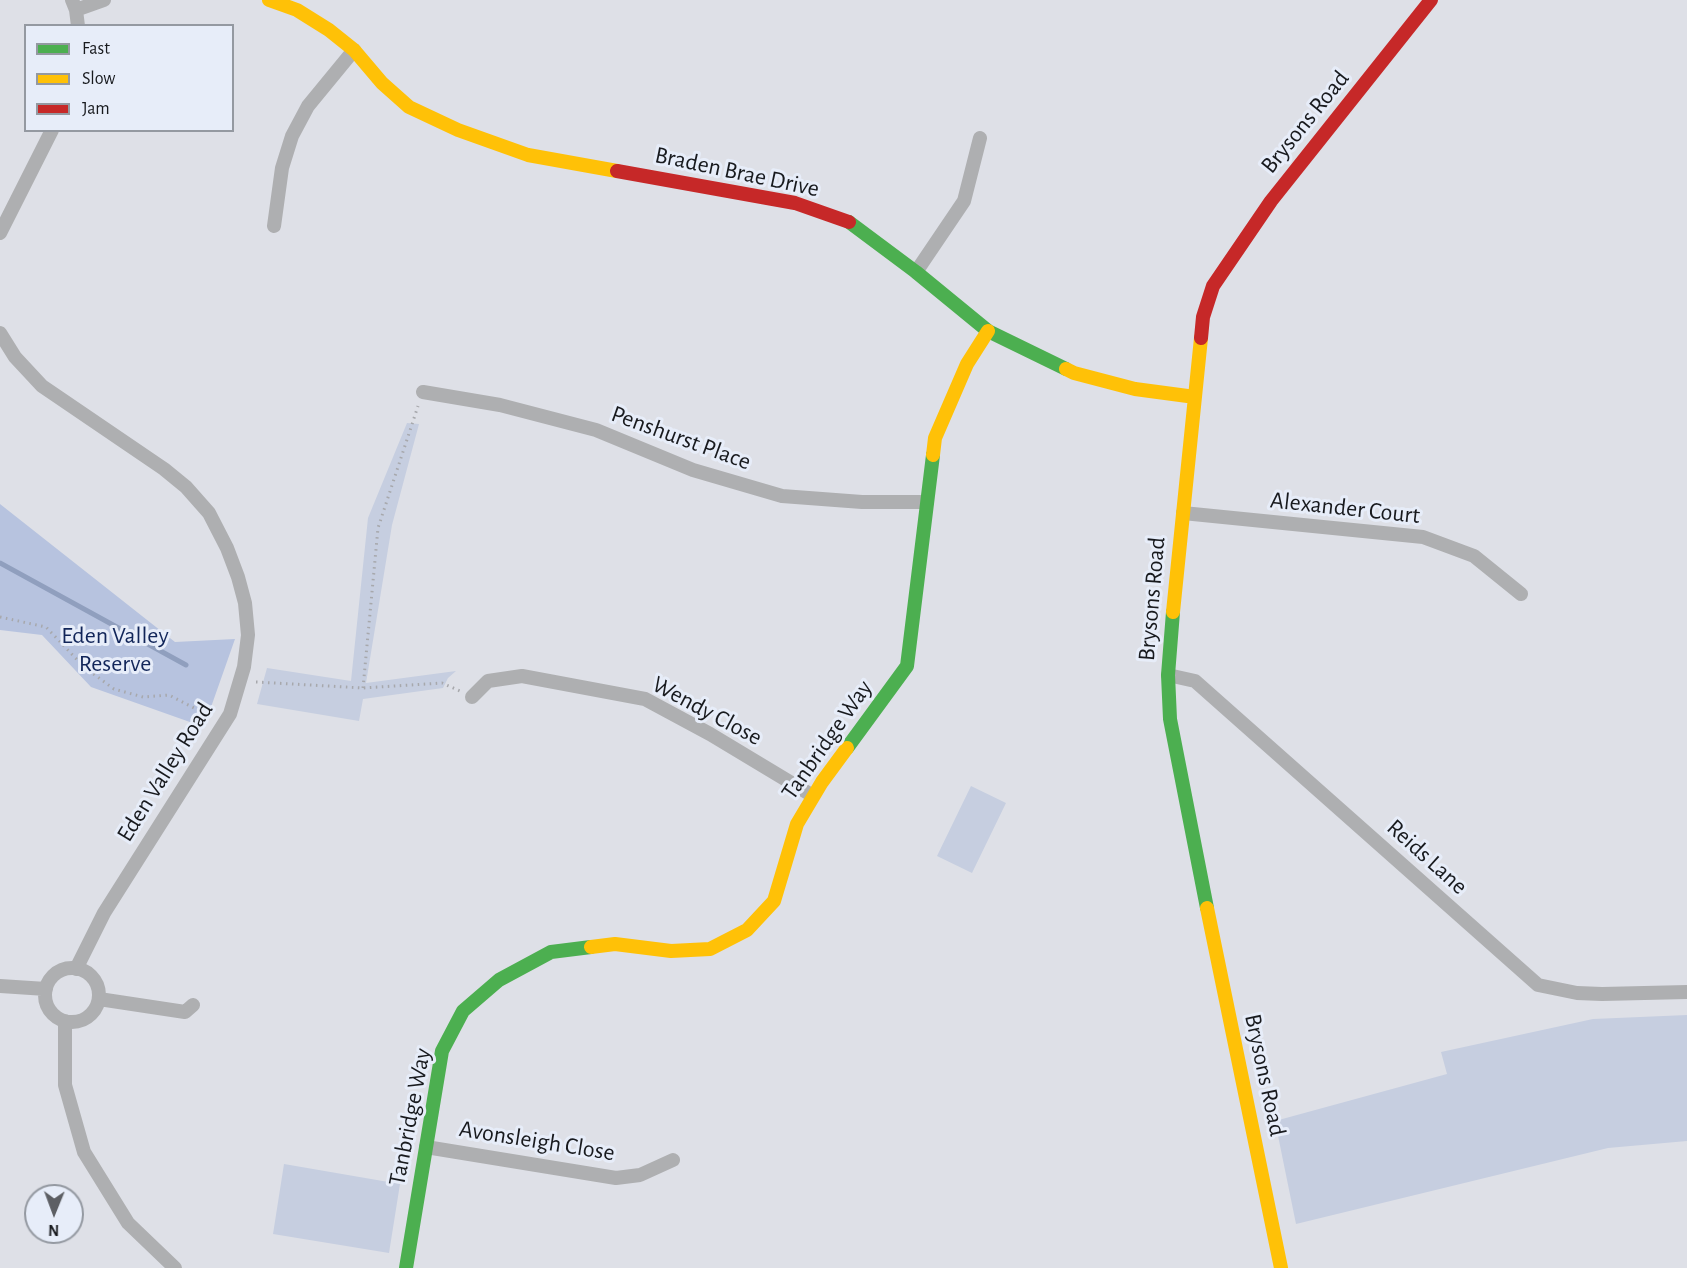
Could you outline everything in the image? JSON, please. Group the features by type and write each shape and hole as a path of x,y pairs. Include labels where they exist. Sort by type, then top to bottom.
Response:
{"street":[{"path":"78,24 74,5 104,0"},
{"name":"Braden Brae Drive","path":"268,0 297,10 329,30 354,50 382,83 409,107 458,130 528,155 795,203 849,222 916,272 988,331 1074,373 1135,389 1195,397"},
{"name":"Brysons Road","path":"1281,1268 1170,719 1168,675 1203,317 1217,278 1271,201 1431,0"},
{"path":"274,226 282,168 292,136 308,106 354,50"},
{"path":"0,233 51,132"},
{"path":"916,272 964,201 980,138"},
{"name":"Tanbridge Way","path":"406,1268 442,1051 463,1011 499,980 551,952 615,944 671,951 710,949 747,930 774,901 797,824 822,782 907,666 935,438 967,364 988,331"},
{"name":"Eden Valley Road","path":"0,333 15,357 42,386 164,469 186,487 209,513 227,548 245,603 248,635 240,681 230,714 104,913 76,969"},
{"name":"Penshurst Place","path":"423,392 500,405 596,430 693,470 782,496 862,502 927,502"},
{"name":"Alexander Court","path":"1183,513 1423,537 1474,556 1521,594"},
{"name":"Reids Lane","path":"1168,675 1195,681 1538,985 1594,994 1687,992"},
{"name":"Wendy Close","path":"472,697 488,681 522,676 645,699 710,734 813,796"},
{"path":"68,969 76,969 91,976 96,983 99,999 90,1016 74,1022 64,1022 57,1018 46,1005 46,989 54,975 68,969"},
{"path":"0,986 46,989"},
{"path":"99,999 189,1012"},
{"path":"64,1022 65,1085 84,1152 128,1223 175,1268"},
{"name":"Avonsleigh Close","path":"426,1147 616,1178 640,1174 673,1160"}],"path":[{"path":"363,688 378,528 423,392"},
{"path":"0,617 46,627 84,667 114,689 143,697 170,695 196,709 230,714"},
{"path":"240,681 363,688 442,682 472,697"}],"shaded area":[{"path":"407,423 419,424 392,525 366,683 456,671 448,678 443,688 363,699 359,721 257,704 267,668 351,681 368,518"},
{"path":"971,786 1006,803 972,873 937,856"},
{"path":"1687,1015 1687,1141 1608,1148 1296,1224 1275,1121 1447,1074 1441,1052 1593,1019"},
{"path":"284,1164 400,1184 389,1253 273,1234"}],"green space":[{"name":"Eden Valley Reserve","path":"0,504 175,642 235,639 204,727 91,687 42,635 0,630"}],"waterway":[{"path":"0,563 186,665"}],"traffic: fast":[{"path":"849,222 916,272 988,331 1066,369"},
{"path":"847,748 907,666 933,455"},
{"path":"1173,612 1168,675 1170,719 1207,908"},
{"path":"406,1268 442,1051 463,1011 499,980 551,952 591,947"}],"traffic: slow":[{"path":"269,0 297,10 329,30 354,50 382,83 409,107 458,130 528,155 617,171"},
{"path":"933,455 935,438 967,364 988,331"},
{"path":"1173,612 1201,338"},
{"path":"1066,369 1135,389 1195,397"},
{"path":"591,947 615,944 671,951 710,949 747,930 774,901 797,824 822,782 847,748"},
{"path":"1207,908 1281,1268"}],"traffic: jam":[{"path":"1201,338 1203,317 1213,286 1271,201 1431,0"},
{"path":"617,171 795,203 849,222"}]}
